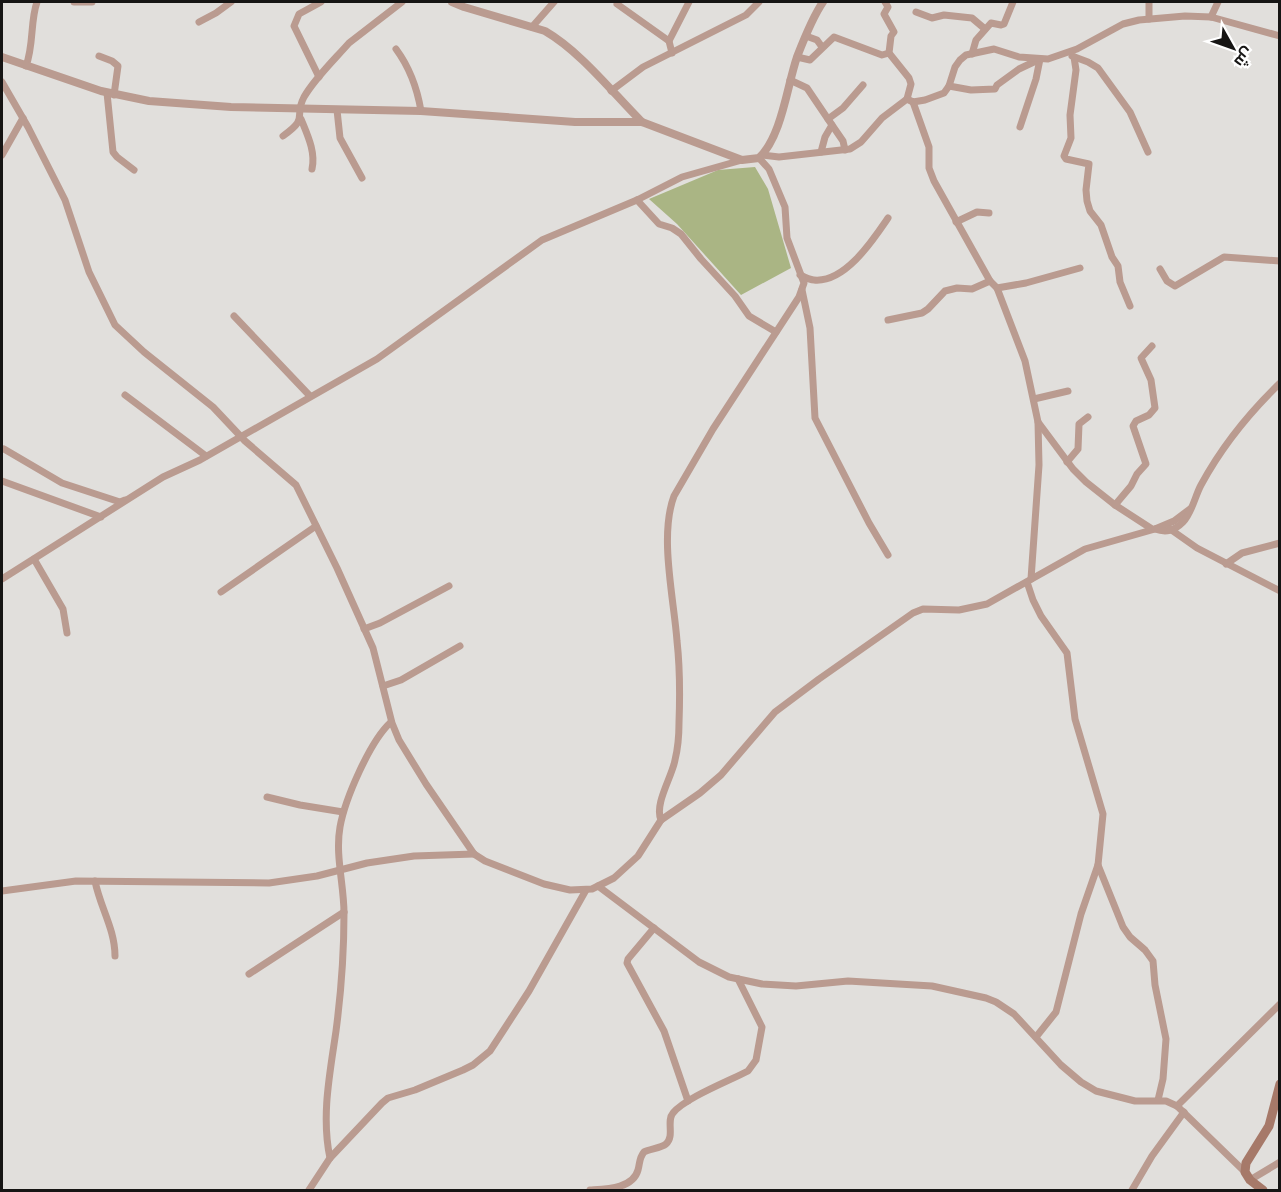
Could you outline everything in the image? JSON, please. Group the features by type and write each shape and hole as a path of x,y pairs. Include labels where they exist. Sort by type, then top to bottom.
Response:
{"main road":[{"path":"1263,1191 1247,1176 1246,1164 1269,1126 1280,1084"}],"street":[{"path":"26,66 37,2"},
{"path":"74,2 92,2"},
{"path":"199,22 231,2"},
{"path":"320,77 294,26 299,14 321,2"},
{"path":"312,169 314,161 300,109 305,96 349,43 402,2"},
{"path":"452,2 545,31 556,37 575,52 642,122"},
{"path":"532,27 554,2"},
{"path":"669,41 689,2"},
{"path":"611,91 642,67 746,15 759,2"},
{"path":"761,156 776,130 797,57 823,2"},
{"path":"885,2 888,7 884,14 894,32 891,36 889,53 911,84 910,100 929,147 929,168 934,181 990,281 997,288 1025,361 1038,422 1039,465 1029,580 1033,600 1041,616 1066,653 1076,719 1103,814 1098,865 1081,914 1056,1012 1036,1037"},
{"path":"972,54 976,40 991,23 1002,26 1004,24 1012,2"},
{"path":"1149,2 1149,19"},
{"path":"1211,17 1218,2"},
{"path":"617,4 669,41 672,53"},
{"path":"916,12 932,18 944,15 972,18 985,29"},
{"path":"2,579 163,477 206,456 377,358 542,240 637,200 691,173 761,156 779,157 854,147 882,118 910,100 938,96 949,86 960,60 972,54 994,49 1019,57 1048,59 1067,53 1123,24 1185,16 1211,17 1280,36"},
{"path":"806,36 817,40 822,47"},
{"path":"797,57 810,60 834,37 882,55 889,53"},
{"path":"396,49 413,77 421,111"},
{"path":"1067,53 1098,68 1130,112 1148,152"},
{"path":"99,56 112,60 118,66 111,94 113,152 117,158 134,170"},
{"path":"2,57 111,94 158,101 231,107 421,111 575,122 642,122 742,160"},
{"path":"1074,57 1076,70 1070,115 1071,138 1064,156 1066,159 1089,164 1087,201 1090,211 1101,225 1112,257 1118,266 1120,282 1130,306"},
{"path":"949,86 971,90 995,88 1019,69 1040,59"},
{"path":"1020,127 1036,80 1040,59"},
{"path":"790,81 807,88 843,141 845,150"},
{"path":"2,85 23,118 65,200 89,272 115,325 136,345 213,407 240,436 296,485 373,648 392,722 414,765 474,854 495,866 561,888 586,890 614,878 631,863 648,842 661,820 700,793 721,775 766,721 790,700 912,613 922,609 973,608 987,604 1085,549 1153,529"},
{"path":"821,152 830,122 863,85"},
{"path":"337,110 340,138 362,178"},
{"path":"2,155 23,118"},
{"path":"283,136 296,127 301,119"},
{"path":"661,820 658,809 676,759 679,726 677,643 668,529 670,507 674,496 713,429 776,332 804,283 787,238 785,207 761,156"},
{"path":"637,200 656,222 677,230 681,234 735,296 749,316 776,332"},
{"path":"956,222 977,212 988,213"},
{"path":"800,275 812,281 824,280 851,264 862,255 888,218"},
{"path":"1160,269 1167,281 1175,286 1224,257 1280,261"},
{"path":"997,288 1026,283 1080,268"},
{"path":"888,320 924,312 945,291 957,288 972,289 990,281"},
{"path":"802,290 810,328 815,418 888,555"},
{"path":"234,316 310,396"},
{"path":"1115,505 1146,464 1134,426 1136,421 1149,415 1155,408 1151,380 1141,358 1152,346"},
{"path":"1038,422 1067,462 1086,482 1115,505 1153,529 1163,532 1188,517 1200,486 1236,430 1280,383"},
{"path":"1034,399 1068,391"},
{"path":"124,395 206,456"},
{"path":"1067,462 1078,449 1079,424 1088,417"},
{"path":"4,449 62,483 120,502 130,499"},
{"path":"2,481 101,518"},
{"path":"221,592 316,526"},
{"path":"1169,527 1226,564 1280,591"},
{"path":"1226,564 1242,553 1280,543"},
{"path":"34,559 63,609 67,633"},
{"path":"364,628 449,586"},
{"path":"383,686 402,680 460,646"},
{"path":"330,1158 327,1145 326,1094 336,1030 344,912 339,842 343,812 374,745 384,729 392,722"},
{"path":"267,797 343,812"},
{"path":"2,891 42,884 95,881 269,883 414,856 474,854"},
{"path":"1098,865 1123,927 1153,961 1155,985 1166,1039 1163,1079 1158,1100"},
{"path":"95,881 101,904 113,933 115,956"},
{"path":"598,886 699,962 738,979 762,984 796,986 848,981 932,986 996,1002 1014,1014 1074,1076 1096,1091 1135,1101 1166,1101 1177,1106 1247,1176 1280,1162"},
{"path":"309,1191 330,1158 375,1108 388,1098 415,1090 463,1070 490,1051 529,991 586,890"},
{"path":"249,974 344,912"},
{"path":"654,928 627,963 664,1031 688,1101"},
{"path":"590,1191 619,1186 633,1179 642,1154 646,1150 667,1143 671,1116 688,1101 748,1071 756,1060 762,1027 738,979"},
{"path":"1177,1106 1280,1004"},
{"path":"1132,1191 1152,1156 1184,1112"}],"green space":[{"path":"755,167 768,189 791,268 741,295 677,224 649,199 718,170"}]}
